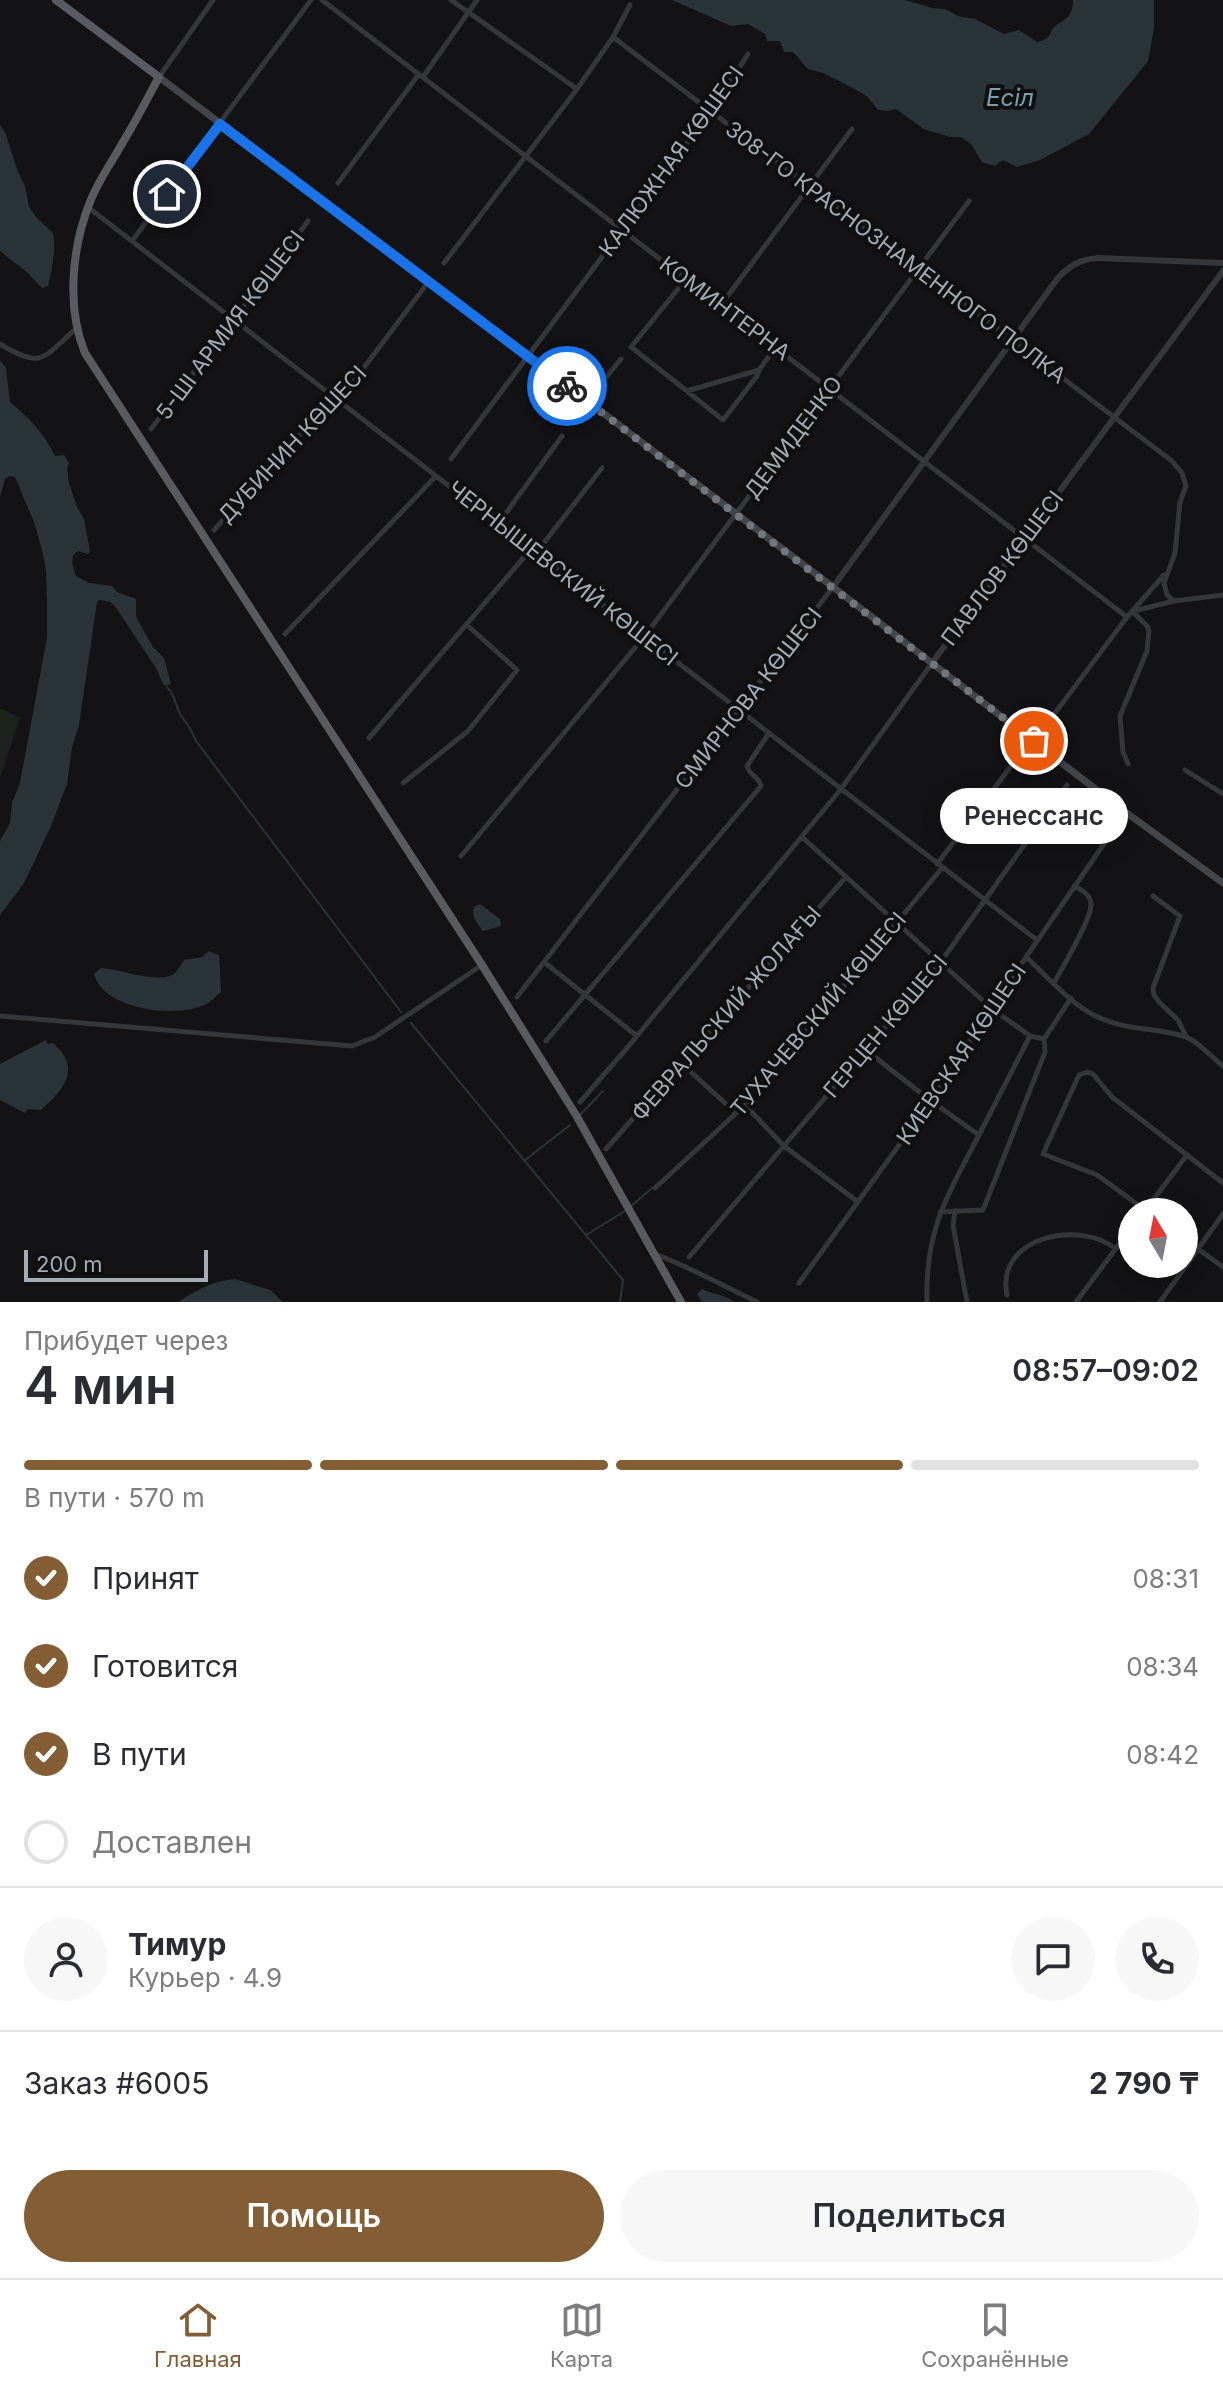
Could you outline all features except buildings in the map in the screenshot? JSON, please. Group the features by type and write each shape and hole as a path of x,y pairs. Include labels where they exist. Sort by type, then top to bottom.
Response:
{"highway":[{"path":"56,0 159,77 88,207 75,266 74,291 80,342 97,375 351,761 578,1117 681,1302"}],"main road":[{"path":"159,77 1124,811 1173,842 1223,883"}],"street":[{"path":"159,77 213,0"},
{"path":"132,241 311,0"},
{"name":"КОМИНТЕРНА","path":"322,0 1127,617"},
{"path":"451,0 577,89"},
{"path":"338,183 477,0"},
{"path":"444,263 577,89 613,37 630,5"},
{"name":"308-ГО КРАСНОЗНАМЕННОГО ПОЛКА","path":"613,37 1177,467 1186,486 1180,502 1175,553 1165,574"},
{"name":"КАЛЮЖНАЯ КӨШЕСІ","path":"451,459 711,111 748,54"},
{"path":"721,305 852,129"},
{"name":"ДЕМИДЕНКО","path":"461,856 644,637 969,201"},
{"name":"ЧЕРНЫШЕВСКИЙ КӨШЕСІ","path":"88,207 1037,940"},
{"name":"5-ШІ АРМИЯ КӨШЕСІ","path":"151,429 308,221"},
{"name":"СМИРНОВА КӨШЕСІ","path":"517,997 833,587 1064,271 1079,262 1098,258 1204,262"},
{"path":"1204,262 1223,263"},
{"path":"1204,262 1214,272 1211,286"},
{"name":"ПАВЛОВ КӨШЕСІ","path":"580,1102 841,789 1223,271"},
{"path":"686,279 631,347 723,420 776,347"},
{"name":"ДУБИНИН КӨШЕСІ","path":"214,530 334,397 344,394 429,281"},
{"path":"0,344 33,360 46,355 77,328"},
{"path":"587,401 621,359"},
{"path":"687,391 759,370"},
{"path":"498,524 562,436"},
{"path":"369,738 534,551 602,468"},
{"path":"285,634 436,476"},
{"path":"1165,574 1165,591 1174,601"},
{"path":"1034,741 1127,617 1165,574"},
{"path":"1133,612 1174,601 1223,595"},
{"path":"1128,764 1123,752 1120,716 1147,651 1149,631 1133,612"},
{"path":"403,783 468,731 517,670 467,625"},
{"path":"546,1041 761,786 761,782 748,769 748,763 769,733"},
{"name":"ТУХАЧЕВСКИЙ КӨШЕСІ","path":"655,1188 745,1105 897,922 1024,749"},
{"path":"1185,770 1223,794"},
{"name":"ГЕРЦЕН КӨШЕСІ","path":"689,1257 940,963 1067,785"},
{"name":"КИЕВСКАЯ КӨШЕСІ","path":"799,1283 931,1101 1119,822"},
{"path":"802,837 991,1008 1030,1036 1044,1039"},
{"name":"ФЕВРАЛЬСКИЙ ЖОЛАҒЫ","path":"606,1149 846,877"},
{"path":"1054,983 1075,946 1091,908 1088,897 1074,886"},
{"path":"1153,896 1178,913 1180,921 1153,988 1154,995 1178,1020 1187,1037 1223,1066"},
{"path":"1026,957 1094,1016 1108,1022 1187,1037"},
{"path":"544,962 637,1036"},
{"path":"0,1016 352,1046 375,1037 482,965"},
{"path":"940,1212 983,1210 1045,1052 1044,1039 1071,998"},
{"path":"927,1302 926,1271 931,1239 940,1212 1030,1036"},
{"path":"866,1050 979,1135"},
{"path":"682,1064 736,1113"},
{"path":"1128,1198 1097,1175 1043,1154 1077,1077 1087,1072 1093,1074 1112,1097 1223,1183"},
{"path":"745,1105 784,1146 858,1202"},
{"path":"1155,1198 1187,1155"},
{"path":"955,1211 953,1225 967,1302"},
{"path":"1223,1214 1198,1249 1223,1267"},
{"path":"1007,1295 1006,1280 1010,1268 1023,1248 1032,1243 1053,1237 1084,1235 1102,1240 1116,1249"},
{"path":"1076,1302 1118,1246"},
{"path":"654,1254 679,1263 757,1302"},
{"path":"1160,1302 1177,1278"}],"shaded area":[{"path":"0,708 20,718 0,777"}],"water":[{"name":"Есіл","path":"672,0 905,0 975,19 1004,34 1019,30 1037,42 1047,38 1052,29 1067,17 1072,11 1073,0 1154,0 1154,28 1148,61 1089,134 1040,160 1017,167 1003,160 995,166 982,162 971,144 961,137 924,129 896,109 878,110 867,96 823,73 808,69 793,52 784,52 780,41 767,41 765,34 748,24 731,26"},
{"path":"0,125 25,186 29,207 53,233 51,273 48,286 42,288 0,251"},
{"path":"0,360 6,368 10,402 36,426 55,456 64,455 69,463 69,483 84,519 90,552 78,551 73,555 76,576 89,583 112,586 117,592 136,599 136,617 153,647 164,658 171,684 164,686 156,668 115,606 110,602 97,602 67,784 24,883 0,915 0,841 10,823 12,803 20,783 47,637 47,602 42,550 15,477 5,479 0,497"},
{"path":"480,904 500,919 501,926 483,931 473,914 474,907"},
{"path":"209,951 219,955 221,992 208,1003 194,1008 161,1011 126,1003 111,996 100,986 94,974 101,968 146,977 164,977 174,974 184,960 202,957"},
{"path":"46,1040 62,1052 67,1061 66,1078 57,1094 41,1110 28,1109 25,1113 0,1100 0,1064"},
{"path":"235,1279 270,1290 283,1302 178,1302 205,1287"},
{"path":"702,1289 734,1302 702,1302 697,1294"}],"waterway":[{"path":"167,687 196,741 401,1012"},
{"path":"411,1023 623,1280 620,1302"},
{"path":"579,1116 603,1091"},
{"path":"524,1161 570,1125"},
{"path":"630,1207 652,1188"},
{"path":"586,1235 625,1211"}],"way so far":[{"path":"567,386 1034,741"}],"place":[{"name":"Ренессанс","path":"1034,741"}],"route":[{"path":"167,194 220,124 567,386"}]}
